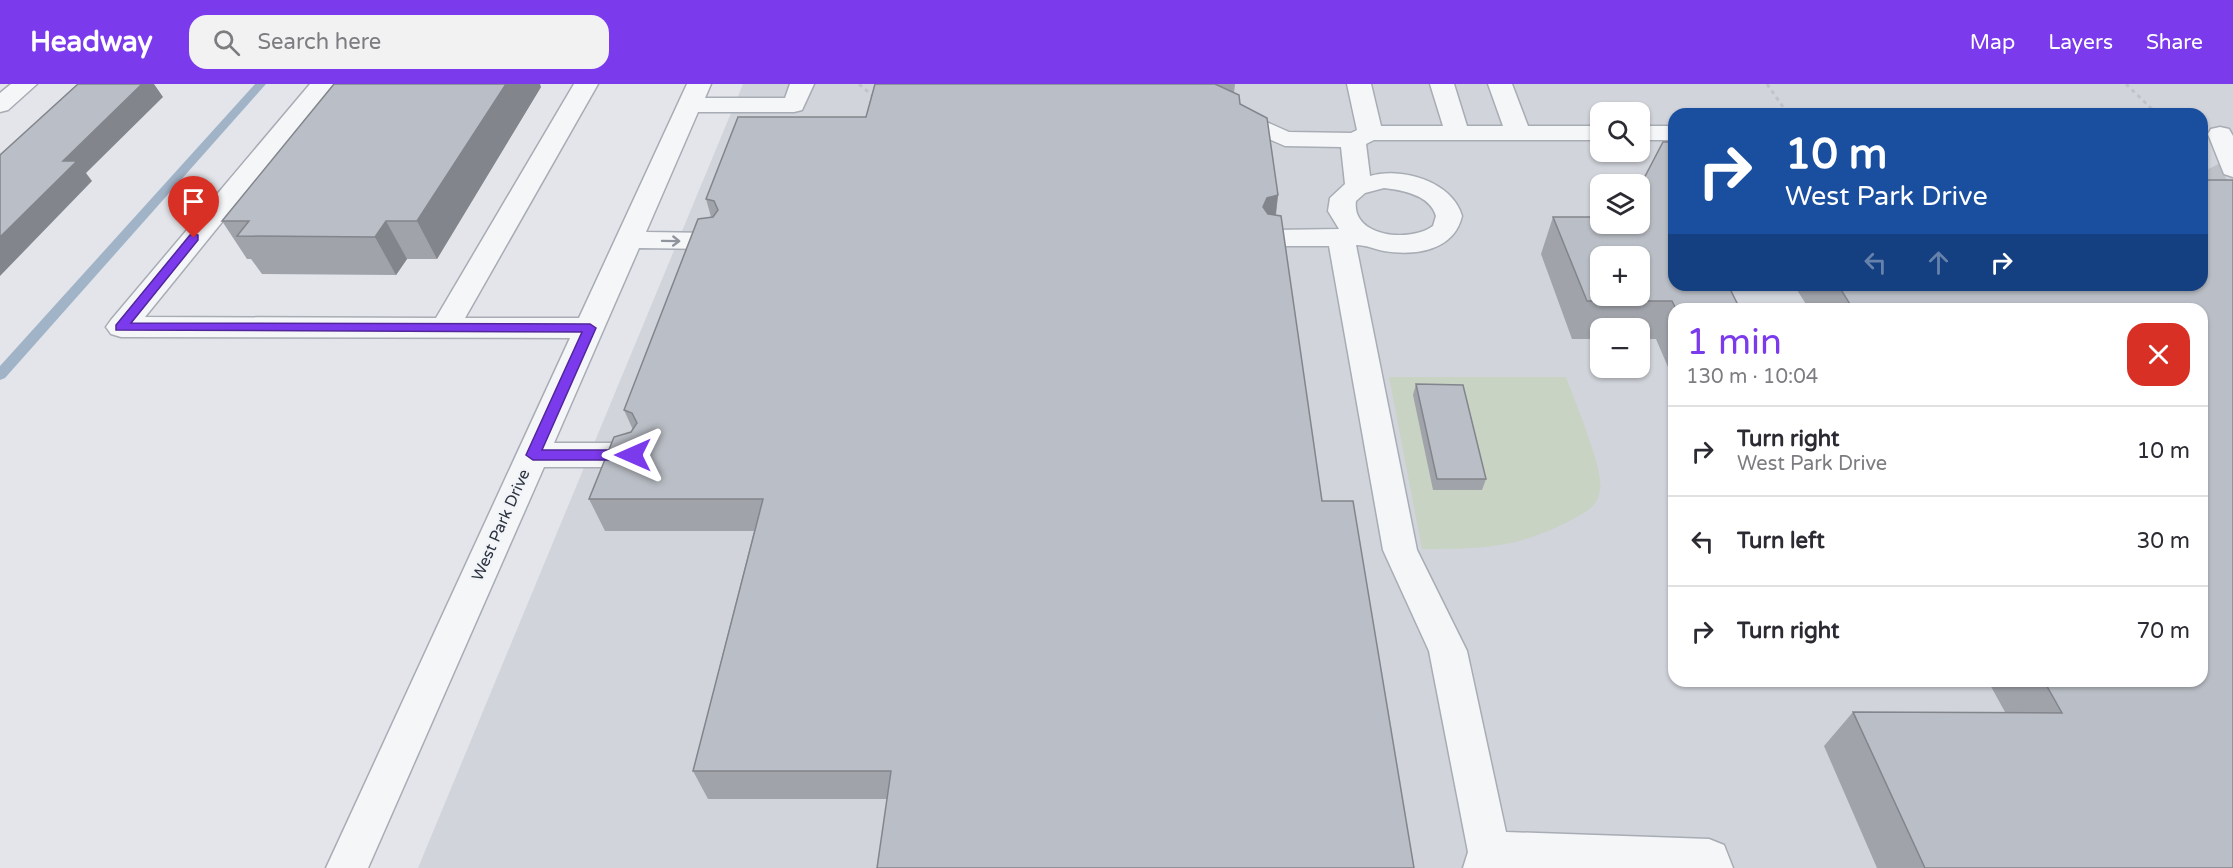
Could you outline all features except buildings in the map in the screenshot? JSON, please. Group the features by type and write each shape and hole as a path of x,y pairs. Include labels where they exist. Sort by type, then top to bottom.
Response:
{"street":[{"path":"0,105 25,84"},
{"path":"322,84 121,327 590,328"},
{"path":"446,327 586,84"},
{"path":"695,94 794,105 802,84"},
{"path":"1275,238 1354,237 1403,245 1421,243 1445,230 1449,220 1448,210 1441,200 1390,151 1359,84"},
{"path":"1442,84 1457,132"},
{"path":"1500,84 1518,132"},
{"name":"West Park Drive","path":"348,868 695,94"},
{"path":"1207,102 1285,139 1390,151 1457,132 1590,132"},
{"path":"1650,133 1668,133"},
{"path":"2218,134 2230,172"},
{"path":"1358,186 1353,145 1390,151"},
{"path":"1390,151 1383,180 1358,186 1342,199 1340,208 1354,237 1400,550 1448,651 1493,863 1709,859 1712,868"},
{"path":"629,240 712,242"},
{"path":"533,455 633,455"}],"path":[{"path":"859,84 877,100"},
{"path":"1767,84 1784,108"},
{"path":"2126,84 2151,108"}],"shaded area":[{"path":"743,84 2233,84 2233,868 418,868"}],"green space":[{"path":"1389,377 1566,377 1598,468 1599,497 1594,505 1573,519 1535,536 1500,545 1422,549"}],"waterway":[{"path":"0,375 261,84"}],"tunnel":[{"path":"2208,184 2225,176"}],"route":[{"path":"194,238 121,327 590,328 533,455 633,455"}]}
